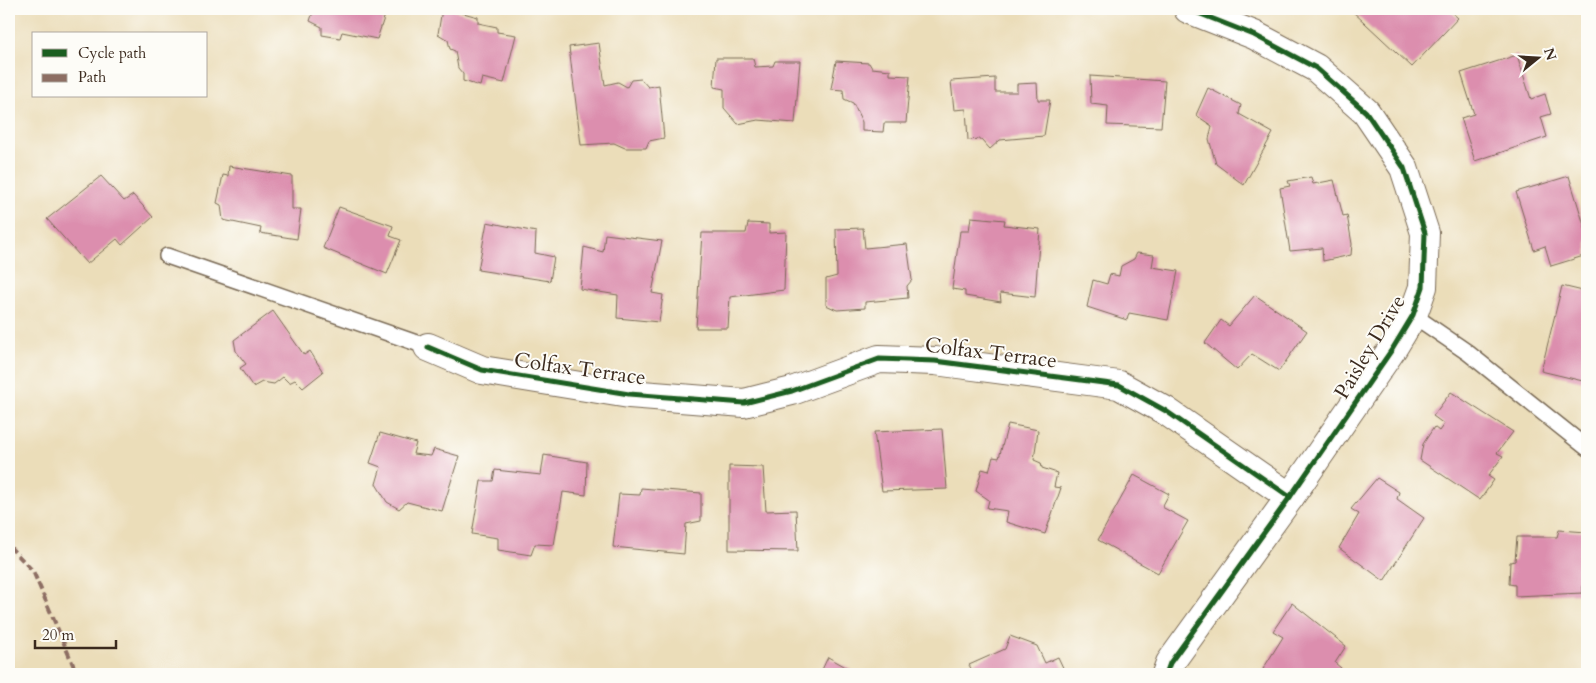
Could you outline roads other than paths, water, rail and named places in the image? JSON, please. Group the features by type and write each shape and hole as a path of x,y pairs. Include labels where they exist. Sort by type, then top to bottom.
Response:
{"street":[{"name":"Paisley Drive","path":"1166,674 1170,664 1290,497 1393,348 1413,315 1423,287 1425,233 1404,168 1366,112 1316,68 1254,35 1188,9"},
{"name":"Colfax Terrace","path":"428,347 482,370 629,394 744,403 792,391 879,359 935,361 1120,385 1166,410 1290,497"}],"lane":[{"path":"167,256 428,347"},
{"path":"1413,315 1467,352 1587,448"}]}
